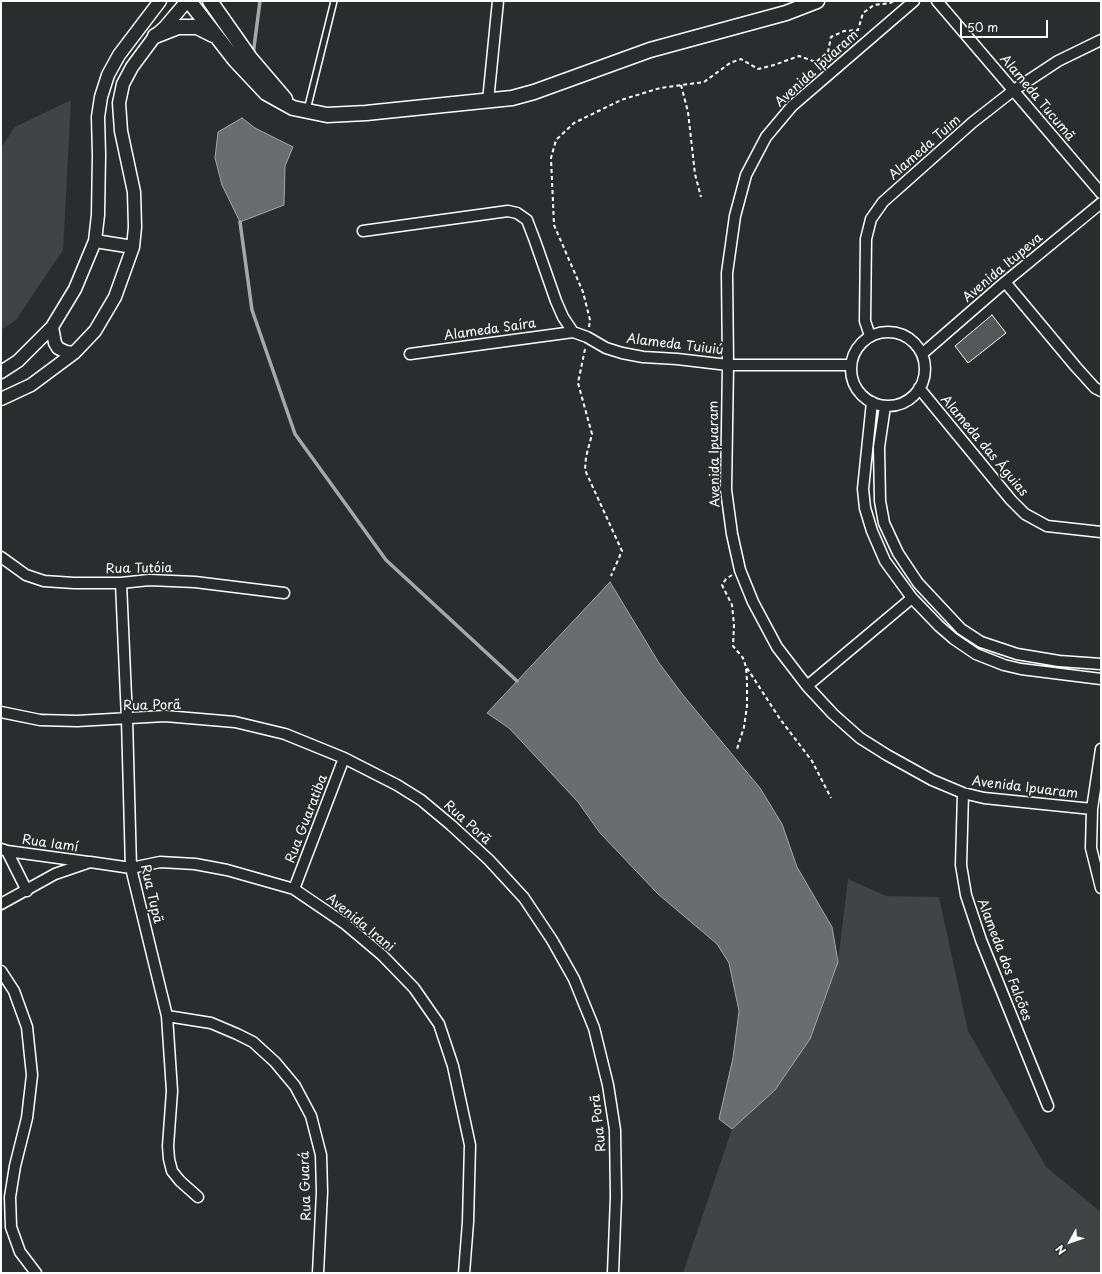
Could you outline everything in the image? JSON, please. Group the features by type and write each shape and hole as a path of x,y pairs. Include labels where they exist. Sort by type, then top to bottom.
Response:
{"main road":[{"path":"188,1 234,60 266,93 293,108 327,115 366,114 512,98 534,92 650,50 786,13 817,1"},
{"path":"210,1 265,77 293,108"},
{"path":"155,36 178,27 197,27 217,38"}],"street":[{"path":"1,372 18,361 52,327 75,289 95,241 98,208 98,117 101,97 108,75 119,55 160,1"},
{"path":"1,399 31,385 74,353 95,331 115,297 133,247 135,226 134,192 121,131 119,103 123,84 132,67 155,36 188,1"},
{"path":"488,101 498,1"},
{"name":"Avenida Ipuaram","path":"914,1 792,106 766,138 746,175 735,216 727,272 728,365 726,490 732,534 740,570 753,602 777,647 807,686 833,714 860,738 932,780 963,793 984,798 1092,809"},
{"name":"Alameda Tucumã","path":"937,1 1101,193"},
{"name":"Alameda Tuim","path":"870,336 865,321 866,239 870,219 883,202 973,122 1014,90 1058,61 1101,40"},
{"name":"Avenida Itupeva","path":"922,354 1005,282 1101,204"},
{"path":"363,231 508,211 517,213 527,220 556,301 563,317 573,332"},
{"path":"95,241 133,247"},
{"path":"1005,282 1076,367 1095,388 1101,391"},
{"path":"52,327 52,336 54,343 58,348 66,352 74,353"},
{"name":"Alameda Tuiuiú","path":"573,332 587,337 606,348 643,357 728,365 851,365"},
{"name":"Alameda Saíra","path":"410,354 573,332"},
{"path":"885,332 900,334 913,342 922,354 925,366 924,378 919,388 910,398 898,404 885,406 872,402 863,396 856,388 852,379 851,365 853,356 860,344 870,336 885,332"},
{"name":"Alameda das Águias","path":"919,388 1011,500 1025,514 1047,526 1101,532"},
{"path":"872,402 863,489 865,508 872,530 885,561 912,598 939,626 954,639 976,654 1004,665 1021,669 1101,679"},
{"path":"885,406 879,447 880,501 884,523 898,553 918,583 962,629 981,642 1016,654 1059,661 1101,664"},
{"name":"Rua Tutóia","path":"1,557 26,575 44,580 74,583 121,583 149,580 195,582 284,593"},
{"name":"Rua Tupã","path":"121,583 127,718 130,868 167,1016 172,1091 168,1146 169,1159 172,1170 180,1181 198,1197"},
{"path":"807,686 912,598"},
{"name":"Rua Porã","path":"1,712 40,720 77,721 165,716 235,722 285,734 344,758 397,785 421,800 451,825 489,860 524,898 552,940 574,979 594,1028 608,1085 615,1130 616,1197 613,1273"},
{"path":"1101,749 1092,809 1092,848 1101,888"},
{"name":"Rua Guaratiba","path":"294,889 344,758"},
{"name":"Alameda dos Falcões","path":"963,793 961,865 966,895 980,940 1048,1106"},
{"name":"Rua Iamí","path":"4,850 90,862"},
{"name":"Rua Iamí","path":"4,850 27,890"},
{"name":"Avenida Irani","path":"1,904 55,874 90,862 130,868 160,862 195,864 227,870 294,889 344,923 382,955 414,988 439,1024 453,1066 470,1145 468,1222 464,1273"},
{"path":"1,971 14,991 27,1027 32,1075 27,1118 15,1166 10,1197 11,1227 20,1252 36,1273"},
{"name":"Rua Guará","path":"167,1016 211,1023 253,1042 275,1062 295,1086 311,1116 321,1155 322,1192 318,1273"}],"lane":[{"path":"307,111 334,1"}],"path":[{"path":"611,576 622,551 585,470 586,457 592,434 578,383 590,320 583,292 554,225 551,158 556,140 574,123 622,100 660,88 704,82 730,64 741,59 758,69 774,66 799,56 816,62 828,52 831,37 844,31 858,30 862,13 874,5 894,1"},
{"path":"681,85 688,112 695,174 701,197"},
{"path":"740,570 726,579 722,585 732,605 734,625 733,646 743,658 746,667 780,718 812,761 831,798"},
{"path":"737,749 744,727 748,706 746,667"}],"shaded area":[{"path":"71,100 63,250 16,320 1,330 1,148 15,127"},
{"path":"242,118 255,128 293,147 285,166 284,205 240,222 222,185 215,158 218,132"},
{"path":"610,582 659,663 683,695 760,788 782,824 797,867 832,927 838,962 810,1039 775,1090 732,1129 719,1119 733,1058 739,1011 729,963 717,944 658,894 600,833 578,802 509,728 487,713"},
{"path":"848,879 886,896 939,897 968,1031 1046,1167 1101,1212 1101,1273 683,1273 732,1129 775,1090 838,962"}],"building":[{"path":"992,315 1006,333 968,363 955,346"}],"waterway":[{"path":"253,55 260,1"},
{"path":"240,222 252,310 295,434 386,560 517,681"}]}
